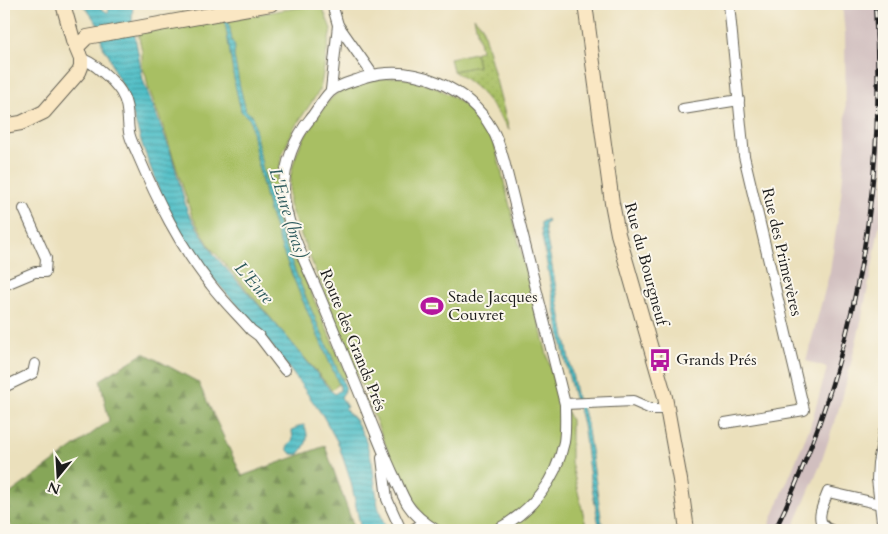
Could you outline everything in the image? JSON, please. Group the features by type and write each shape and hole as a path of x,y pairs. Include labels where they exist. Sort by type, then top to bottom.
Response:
{"main road":[{"path":"82,39 136,27 271,4"},
{"name":"Rue du Bourgneuf","path":"585,4 612,203 618,234 667,409 687,530"},
{"path":"4,126 21,122 44,112 77,77 81,67 82,39 64,10"}],"street":[{"path":"332,4 338,25 373,75"},
{"name":"Rue des Primevères","path":"726,422 804,410 744,156 729,4"},
{"path":"331,90 338,25"},
{"path":"81,60 90,62 116,84 122,93 127,105 129,135 139,160 165,216 194,262 211,285 251,330 259,336 285,370"},
{"path":"331,90 348,82 373,75 413,74 444,85 462,96 479,110 493,130 499,144 574,404 559,462 552,478 530,507 496,530"},
{"name":"Route des Grands Prés","path":"331,90 304,126 294,145 287,168 284,188 286,206 297,244 407,505 424,523 436,530"},
{"path":"683,109 739,100"},
{"path":"4,285 35,272 45,272 46,258 24,209"},
{"path":"4,387 33,373 35,364"},
{"path":"574,404 633,401 651,409 667,409"},
{"path":"883,530 877,478 884,432"},
{"path":"381,447 387,499 401,530"},
{"path":"831,530 822,524 820,518 821,508 828,492 880,504"},
{"path":"412,530 424,523"}],"shaded area":[{"path":"842,4 884,4 884,179 881,216 859,331 842,399 820,466 792,530 767,530 810,427 827,368 806,361 830,271 841,196 846,143 845,34"}],"green space":[{"path":"321,4 331,29 320,90 294,128 282,155 276,187 306,281 347,376 332,390 211,248 192,216 166,135 148,87 142,66 142,51 138,33"},
{"path":"474,17 482,26 509,130 485,97 471,83 453,71 478,66 475,53 481,50"},
{"path":"475,53 478,66 453,71 450,58"},
{"name":"Stade Jacques Couvret","path":"400,77 431,86 455,98 475,116 494,142 556,391 571,420 571,462 587,530 417,530 422,513 402,486 289,205 290,180 299,147 328,102 337,93 362,82"},
{"path":"144,353 198,382 242,476 325,446 355,530 12,530 4,511 4,498 109,421 100,380"}],"water":[{"path":"80,4 95,4 108,13 110,4 133,4 132,20 143,80 170,150 188,213 215,256 335,394 340,390 340,387 299,292 269,211 250,120 241,111 235,85 225,22 225,17 228,17 232,41 235,47 234,56 240,87 246,111 253,116 262,165 274,213 298,279 345,386 345,391 341,397 347,407 345,409 356,421 365,438 372,462 378,506 386,530 361,530 351,482 338,443 323,416 262,333 248,321 246,315 210,275 190,247 163,201 125,90 114,71 109,55 103,48 98,25 86,8"},
{"path":"547,219 548,222 545,224 545,229 577,398 587,424 603,530 600,530 582,422 569,377 552,293 541,230 541,222"},
{"path":"304,425 307,433 306,444 299,454 291,454 287,447 293,440 292,431 298,426"}],"railway":[{"path":"775,530 803,468 826,404 845,339 860,274 870,207 876,140 878,72 875,4"}],"place":[{"name":"Stade Jacques Couvret","path":"432,306"},
{"name":"Grands Prés","path":"660,360"}],"water label":[{"name":"L'Eure (bras)","path":"288,213"},
{"name":"L'Eure","path":"254,283"}]}
